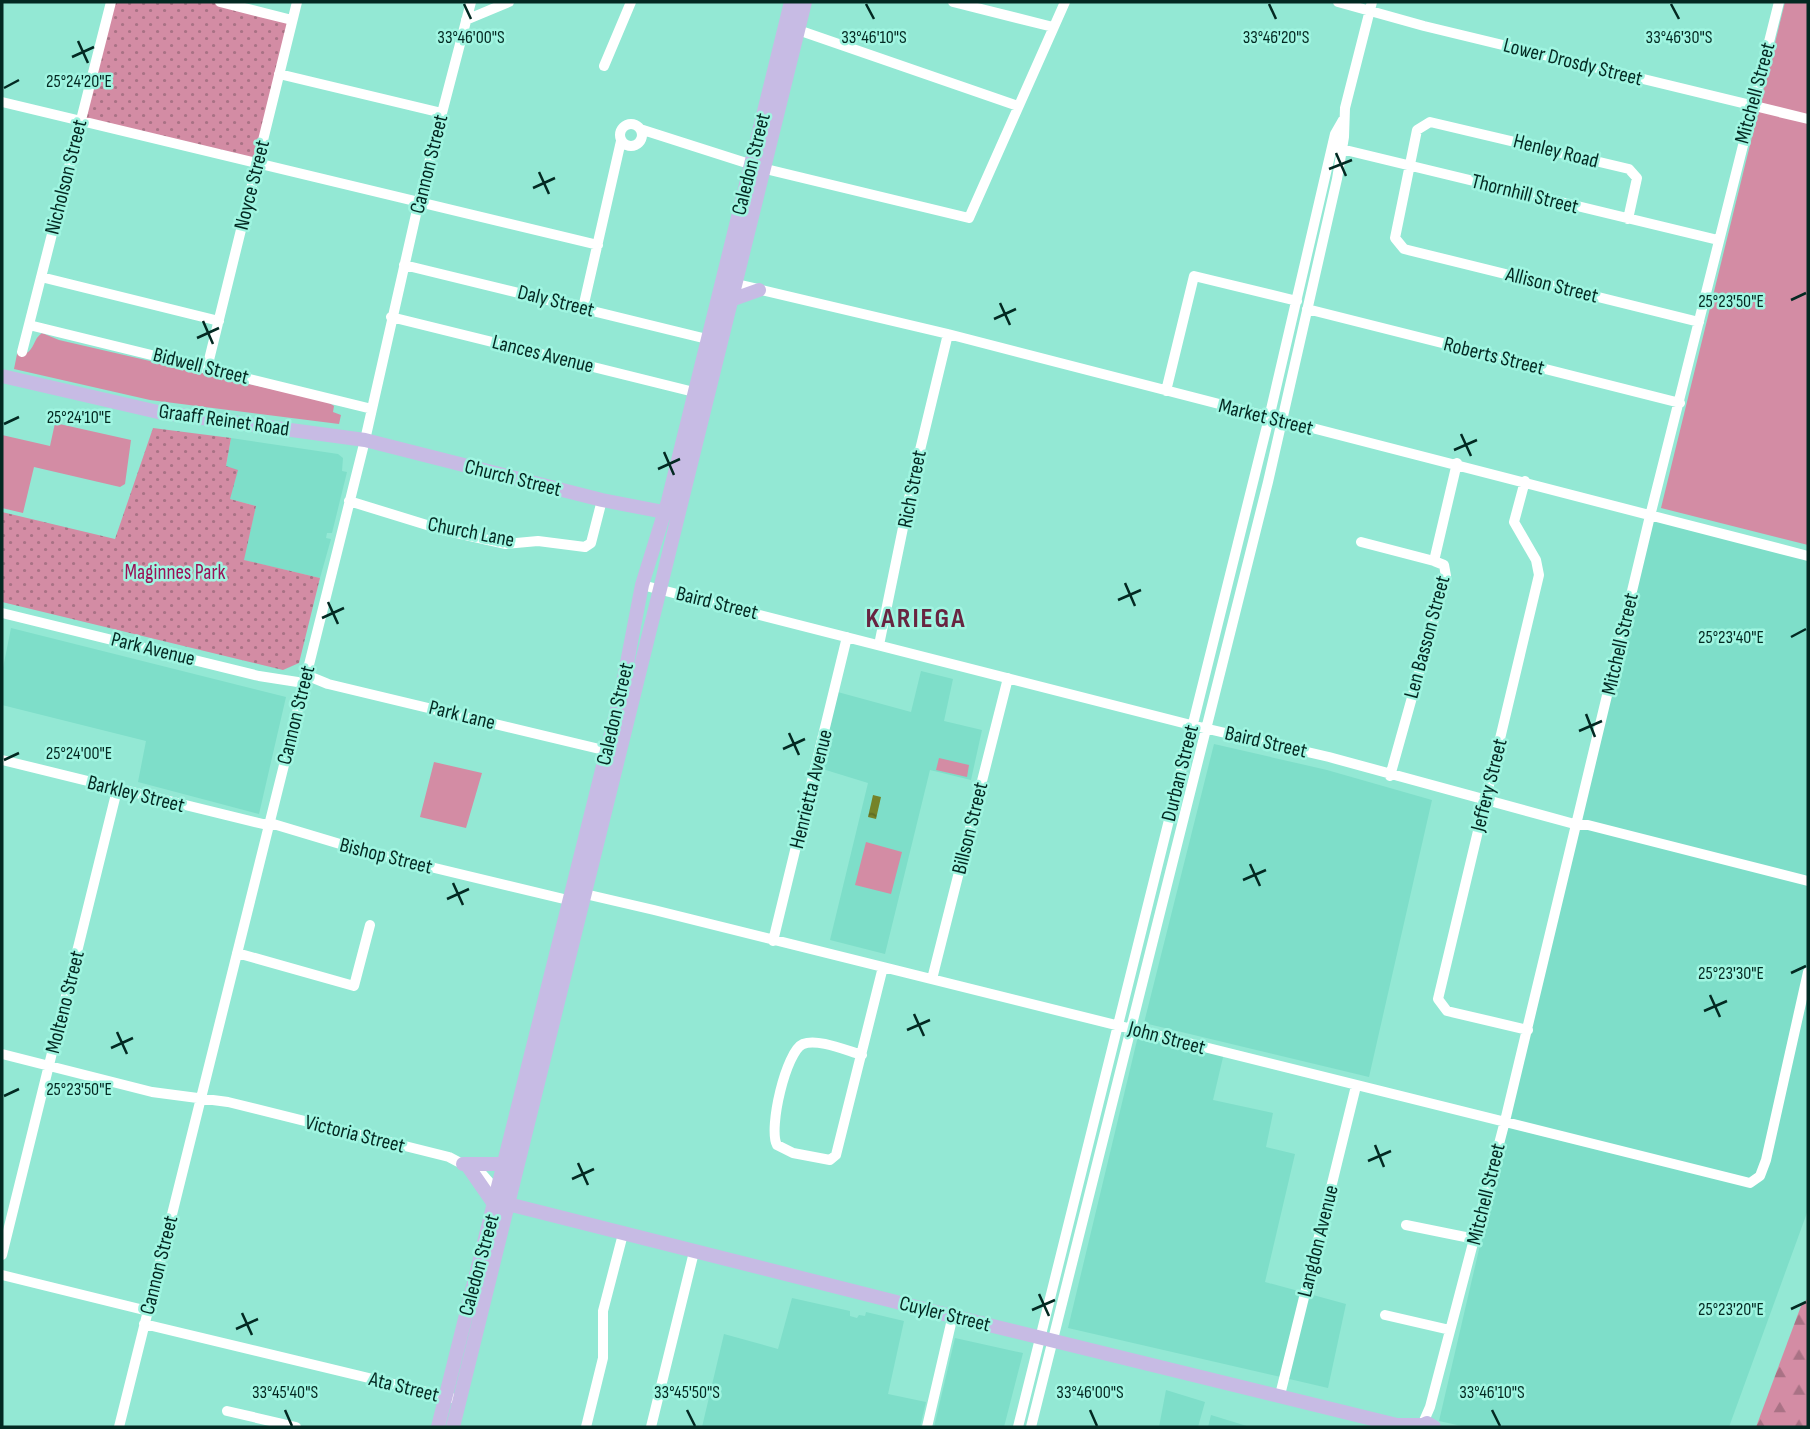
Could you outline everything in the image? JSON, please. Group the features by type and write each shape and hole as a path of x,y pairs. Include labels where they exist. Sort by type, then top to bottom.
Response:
{"main road":[{"name":"Caledon Street","path":"438,1427 444,1397 584,894 613,752 642,585 707,339 728,282 757,166 791,2"},
{"name":"Caledon Street","path":"757,166 805,2"},
{"name":"Caledon Street","path":"453,1427 505,1164 568,900 660,589 731,300 728,282"},
{"path":"731,300 759,290"},
{"name":"Graaff Reinet Road","path":"2,376 158,412 365,440"},
{"name":"Church Street","path":"365,440 662,514"},
{"path":"674,532 662,514 673,511 681,503"},
{"path":"465,1164 500,1200"},
{"path":"465,1164 505,1164"},
{"name":"Cuyler Street","path":"500,1200 694,1252 1399,1426 1426,1426"}],"street":[{"name":"Nicholson Street","path":"22,352 111,2"},
{"path":"220,2 292,20"},
{"name":"Noyce Street","path":"207,368 297,2"},
{"name":"Cannon Street","path":"119,1427 365,440 419,201 471,2"},
{"path":"466,20 509,2"},
{"path":"604,66 631,2"},
{"path":"953,2 1053,27"},
{"path":"631,143 620,131 626,125 632,124 640,129 757,166 968,218 1065,2"},
{"name":"Lower Drosdy Street","path":"1338,2 1371,6 1808,119"},
{"name":"Mitchell Street","path":"1426,1426 1528,1030 1650,516 1779,2"},
{"name":"Durban Street","path":"1018,1427 1046,1339 1131,1030 1206,729 1282,422 1307,309 1343,119 1371,6"},
{"path":"798,30 1018,106"},
{"path":"279,74 442,113"},
{"path":"2,102 598,245"},
{"name":"Henley Road","path":"1411,166 1417,130 1430,121 1629,169 1637,181 1628,219"},
{"path":"583,308 619,161 640,129"},
{"path":"631,143 663,136"},
{"name":"Durban Street","path":"1031,1427 1046,1339 1117,1025 1337,148"},
{"name":"Thornhill Street","path":"1337,148 1718,240"},
{"name":"Allison Street","path":"1411,166 1394,236 1396,244 1404,250 1699,322"},
{"name":"Daly Street","path":"404,265 707,339"},
{"path":"1166,391 1194,276 1297,301"},
{"path":"41,277 219,321"},
{"name":"Market Street","path":"728,282 948,334 1282,422 1457,463 1808,556"},
{"name":"Roberts Street","path":"1307,309 1680,403"},
{"name":"Lances Avenue","path":"391,317 694,392"},
{"name":"Bidwell Street","path":"29,325 372,409"},
{"name":"Rich Street","path":"879,645 913,479 948,334"},
{"name":"Len Basson Street","path":"1390,776 1446,576 1444,565 1434,561 1457,463"},
{"name":"Jeffery Street","path":"1525,481 1514,522 1536,560 1539,575 1438,1001 1447,1011 1528,1030"},
{"name":"Church Lane","path":"349,501 443,530 506,544 538,541 585,547 590,545 602,500"},
{"path":"1361,541 1434,561"},
{"name":"Baird Street","path":"642,585 1206,729 1329,757 1390,776 1578,825 1588,825 1808,881"},
{"name":"Park Avenue","path":"2,613 259,676 305,679"},
{"name":"Henrietta Avenue","path":"773,941 847,637"},
{"name":"Billson Street","path":"932,979 1008,678"},
{"name":"Park Lane","path":"305,679 613,752"},
{"name":"Barkley Street","path":"2,760 117,790 263,824 270,823"},
{"name":"Molteno Street","path":"2,1255 117,790"},
{"name":"Bishop Street","path":"270,823 349,847 568,900"},
{"path":"568,900 584,894"},
{"name":"John Street","path":"584,894 1750,1183 1760,1176 1766,1160 1808,972"},
{"path":"237,953 354,986 370,925"},
{"path":"862,1055 811,1042 797,1048 790,1058 773,1126 777,1145 800,1155 830,1160 834,1157 862,1055 883,967"},
{"name":"Victoria Street","path":"2,1054 152,1091 201,1098 399,1145 465,1164"},
{"name":"Langdon Avenue","path":"1280,1395 1356,1086"},
{"path":"1406,1225 1475,1239"},
{"path":"586,1427 603,1358 603,1311 623,1234"},
{"path":"651,1427 694,1252"},
{"path":"2,1275 148,1311"},
{"path":"927,1427 953,1315"},
{"path":"1384,1315 1450,1331"},
{"name":"Ata Street","path":"145,1324 460,1400"},
{"path":"227,1411 296,1427"}],"shaded area":[{"path":"231,438 338,454 343,458 342,471 347,472 332,533 327,533 326,538 331,539 320,578 243,560 256,506 230,499 226,467"},
{"path":"1650,516 1808,556 1808,1210 1729,1427 1466,1427 1439,1421"},
{"path":"11,628 286,697 259,814 138,782 146,741 2,705 2,673"},
{"path":"921,671 953,679 944,721 982,730 971,780 930,770 885,954 830,940 868,783 816,767 834,691 911,712"},
{"path":"1214,744 1327,770 1432,800 1369,1077 1144,1023"},
{"path":"1139,1032 1224,1053 1213,1100 1273,1113 1266,1147 1295,1154 1265,1282 1346,1304 1328,1388 1068,1328"},
{"path":"792,1298 850,1311 850,1316 857,1318 859,1315 865,1316 866,1312 904,1321 888,1394 926,1402 920,1427 702,1427 724,1334 778,1349"},
{"path":"955,1338 1023,1353 1004,1427 934,1427"},
{"path":"1166,1390 1205,1402 1198,1427 1159,1427"},
{"path":"1211,1415 1250,1427 1208,1427"}],"green space":[{"path":"111,2 220,2 292,20 258,165 80,121"},
{"path":"1785,2 1808,2 1808,545 1661,508"},
{"path":"42,333 59,340 328,402 334,406 333,412 341,415 339,424 150,400 14,369 18,349 25,354 28,352"},
{"path":"55,423 131,440 125,484 120,487 34,467 23,513 2,508 2,435 50,446"},
{"name":"Maginnes Park","path":"153,428 231,438 226,466 238,470 230,499 256,506 244,560 320,578 299,663 283,670 2,602 2,512 115,539"},
{"path":"939,758 969,765 967,777 936,770"},
{"path":"434,762 482,773 466,828 420,817"},
{"path":"866,842 902,852 891,894 855,885"},
{"path":"1808,1298 1808,1427 1756,1427 1801,1306"}],"water":[{"path":"873,795 881,797 876,819 868,817"}],"district":[{"name":"KARIEGA","path":"916,618"}]}
